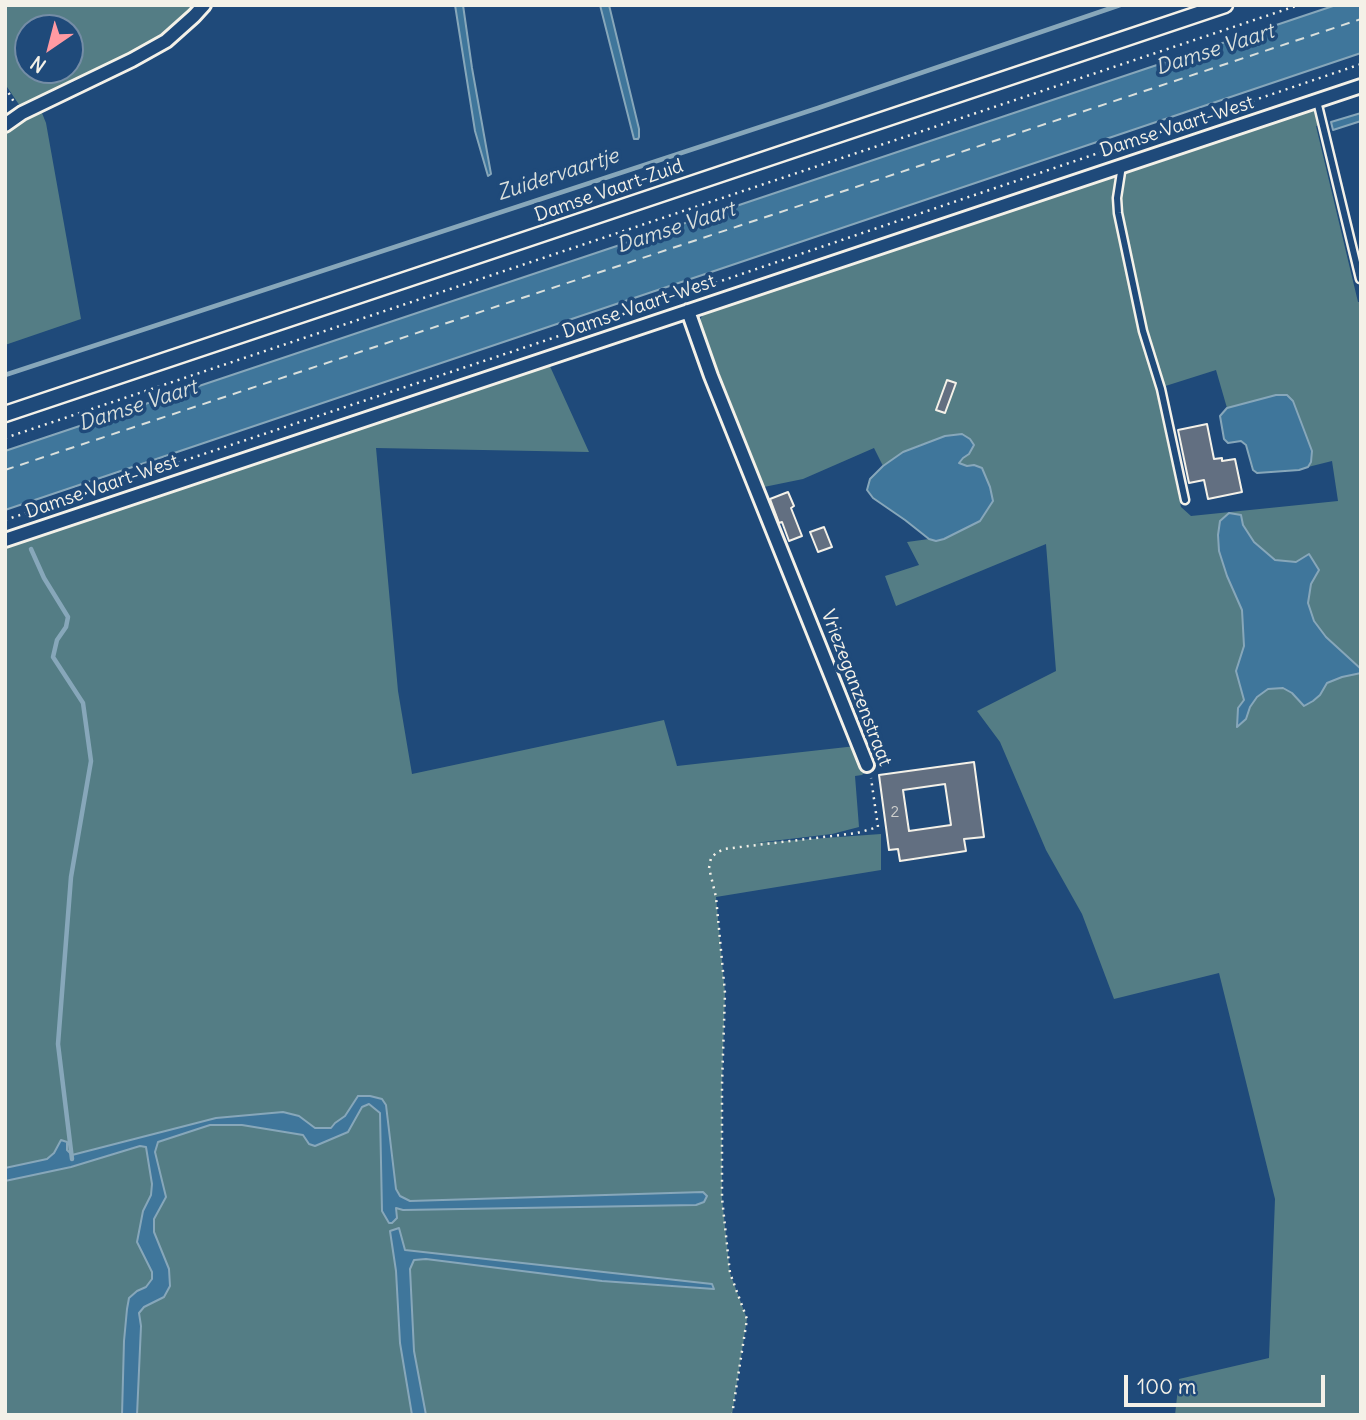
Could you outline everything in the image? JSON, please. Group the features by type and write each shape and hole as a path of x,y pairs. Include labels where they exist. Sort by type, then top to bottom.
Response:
{"street":[{"path":"5,125 22,113 166,41 204,5"},
{"name":"Damse Vaart-Zuid","path":"5,414 1225,5"},
{"name":"Damse Vaart-West","path":"5,540 1361,86"},
{"name":"Vriezeganzenstraat","path":"688,311 716,388 867,765"}],"lane":[{"path":"1317,101 1360,279"},
{"path":"1119,167 1121,172 1118,213 1143,331 1161,389 1185,500"}],"path":[{"path":"5,439 1299,5"},
{"path":"5,520 1361,64"},
{"path":"5,87 22,113"},
{"name":"Vriezeganzenstraat","path":"732,1415 747,1319 730,1273 722,1198 725,993 716,897 709,868 711,858 724,849 857,833 878,827 867,765"}],"green space":[{"path":"5,5 200,5 164,39 84,78 84,14 14,14 14,84 73,84 22,109 5,84"},
{"path":"1316,105 1322,124 1316,126 1358,302 1361,302 1361,669 1326,637 1314,622 1308,603 1311,584 1319,570 1309,554 1296,562 1275,560 1254,542 1243,525 1241,515 1229,513 1220,521 1219,551 1242,610 1244,647 1236,671 1246,719 1257,697 1268,689 1283,687 1292,693 1320,695 1327,683 1361,673 1361,1415 1175,1415 1179,1379 1269,1358 1275,1199 1219,973 1114,999 1082,914 1046,850 1000,742 977,711 1056,671 1046,544 896,606 885,576 919,565 907,542 944,539 980,521 967,466 959,463 974,445 970,439 922,444 883,466 874,448 803,479 759,488 704,347 699,322 708,308","holes":["1216,370 1227,408 1276,395 1287,395 1311,462 1308,467 1332,461 1338,501 1191,516 1181,507 1156,389"]},
{"path":"40,108 46,123 81,319 5,345 5,129"},
{"path":"548,362 589,452 376,448 398,691 412,774 664,720 677,766 856,746 865,772 855,776 859,827 832,834 755,843 881,834 881,870 716,897 725,993 722,1198 730,1273 747,1319 732,1415 5,1415 5,541"}],"water":[{"path":"455,5 463,5 491,174 488,176 475,131"},
{"path":"600,5 609,5 639,129 638,139 634,139"},
{"name":"Damse Vaart","path":"1336,5 1361,5 1361,53 5,510 5,451"},
{"path":"1361,113 1361,121 1333,130 1331,122"},
{"path":"1276,395 1287,395 1293,401 1312,451 1311,462 1308,467 1299,470 1257,473 1253,470 1246,445 1241,441 1228,443 1224,439 1220,416 1227,408"},
{"path":"962,434 974,445 959,463 982,468 993,501 980,521 936,541 929,539 873,498 867,490 870,479 903,452 945,436"},
{"path":"1229,513 1241,515 1243,525 1254,542 1275,560 1296,562 1309,554 1319,570 1311,584 1308,603 1314,621 1326,637 1361,669 1361,673 1327,683 1320,695 1304,706 1283,688 1268,689 1257,697 1246,719 1237,727 1238,708 1244,700 1236,671 1244,646 1242,610 1219,551 1218,535 1220,521"},
{"path":"358,1096 382,1099 386,1105 396,1189 400,1196 410,1201 703,1192 707,1196 704,1202 696,1205 396,1208 397,1218 389,1223 382,1211 380,1113 369,1104 362,1107 348,1132 315,1146 309,1144 303,1135 242,1125 210,1125 158,1142 155,1152 166,1197 154,1219 154,1232 169,1269 170,1286 164,1297 144,1307 139,1313 141,1326 137,1415 122,1415 124,1341 129,1298 146,1287 152,1279 152,1272 137,1242 143,1211 151,1195 152,1184 146,1147 140,1146 71,1167 5,1181 5,1168 47,1159 61,1140 67,1142 67,1150 72,1155 216,1118 283,1112 299,1116 315,1128 331,1128 345,1116"},
{"path":"399,1228 405,1250 712,1284 714,1289 602,1281 426,1259 414,1260 410,1269 414,1351 426,1415 412,1415 400,1343 396,1271 390,1231"}],"building":[{"path":"947,380 956,383 945,413 936,410"},
{"path":"1207,424 1214,459 1235,459 1242,492 1208,499 1204,480 1189,483 1178,430"},
{"path":"788,492 802,536 789,541 770,499"},
{"path":"824,527 832,547 818,552 810,532"},
{"path":"974,762 984,837 964,839 966,851 900,861 898,849 889,850 879,775","holes":["945,784 951,825 909,831 903,790"]}],"waterway":[{"name":"Zuidervaartje","path":"5,375 818,108 1120,5"},
{"path":"31,549 44,578 68,617 66,627 57,640 53,657 83,703 91,761 71,877 58,1044 72,1159"}],"ferry route":[{"path":"5,470 1361,19"}]}
